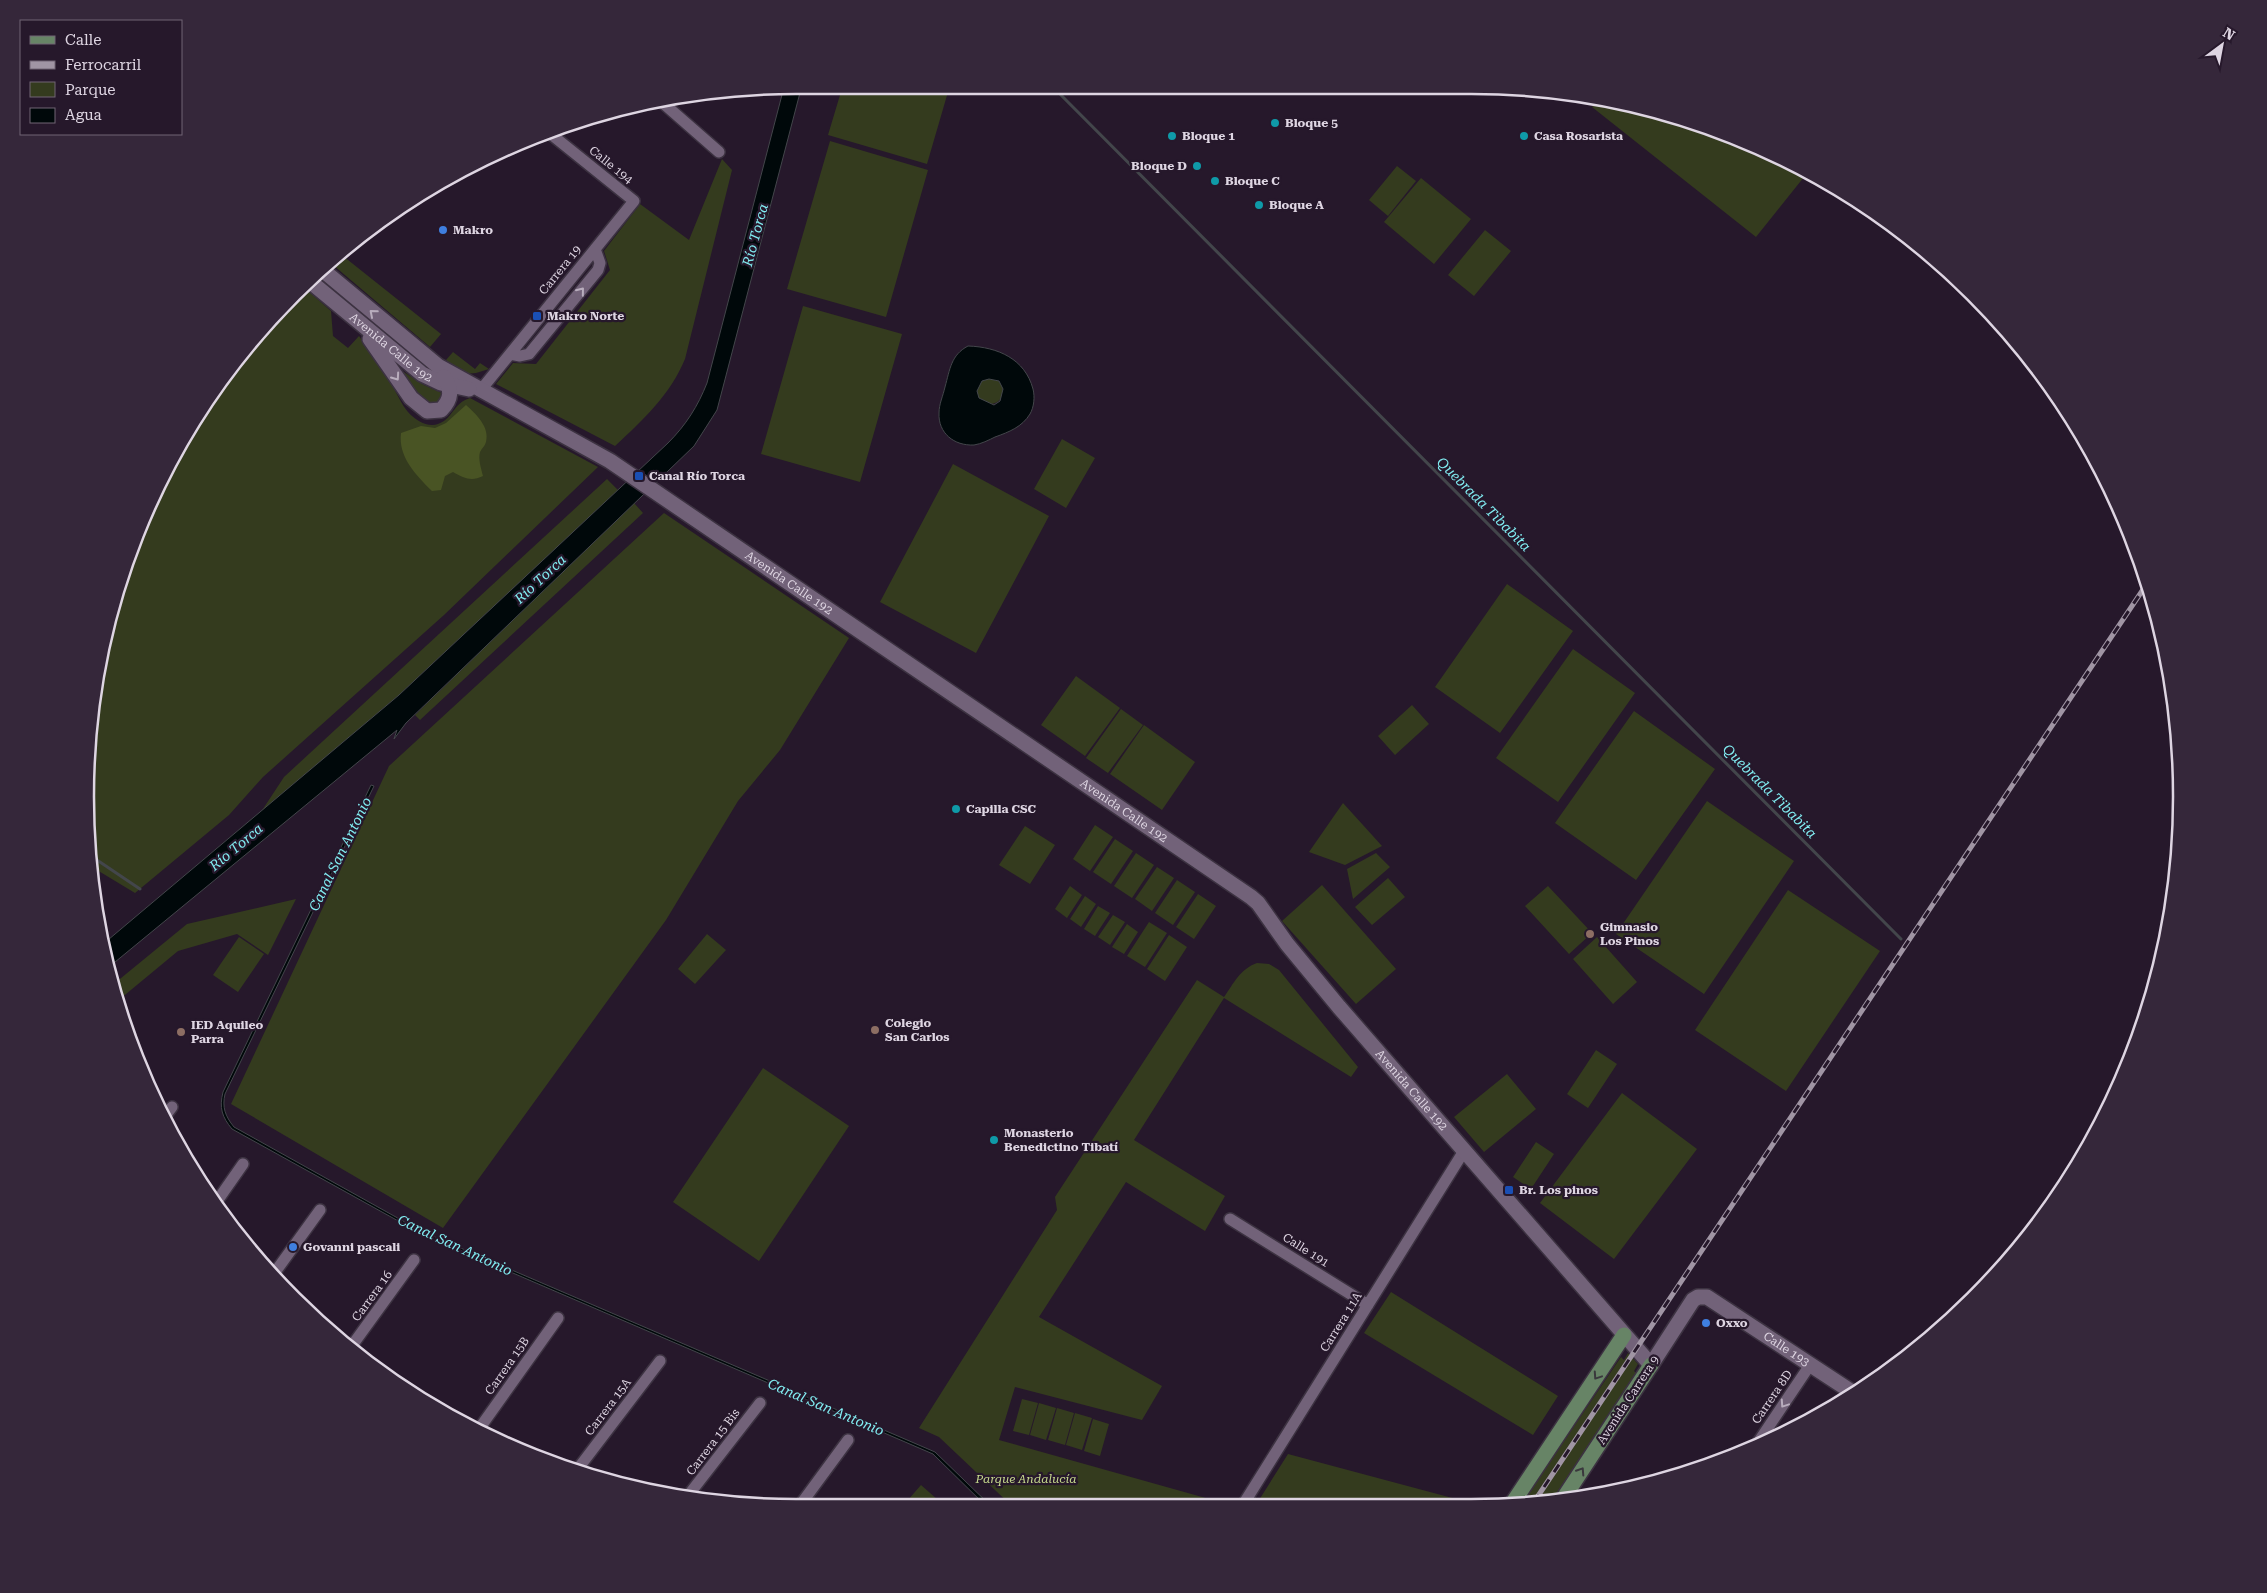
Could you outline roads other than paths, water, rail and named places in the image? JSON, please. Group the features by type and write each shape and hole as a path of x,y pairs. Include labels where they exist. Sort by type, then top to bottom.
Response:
{"main road":[{"name":"Avenida Calle 192","path":"327,274 438,366 480,391 600,455 1251,897 1258,903 1287,944 1328,995 1651,1365"},
{"name":"Avenida Calle 192","path":"315,286 422,374 449,386 480,391"},
{"path":"359,323 411,398 427,411 441,410 450,398 449,386 438,366"},
{"name":"Calle 193","path":"1693,1300 1698,1297 1708,1297 1848,1389"},
{"name":"Avenida Carrera 9","path":"1567,1492 1693,1300"},
{"path":"1516,1498 1624,1335"}],"street":[{"path":"666,106 719,152"},
{"name":"Calle 194","path":"554,137 634,201"},
{"name":"Carrera 19","path":"480,391 634,201"},
{"path":"169,1112 172,1107"},
{"name":"Carrera 11A","path":"1247,1499 1464,1151"},
{"path":"219,1197 243,1164"},
{"path":"277,1269 320,1210"},
{"name":"Calle 191","path":"1230,1219 1368,1305"},
{"name":"Carrera 16","path":"354,1342 414,1260"},
{"name":"Carrera 15B","path":"481,1424 558,1318"},
{"name":"Carrera 15A","path":"581,1465 660,1361"},
{"name":"Carrera 8D","path":"1763,1435 1810,1365"},
{"name":"Carrera 15 Bis","path":"692,1491 760,1403"},
{"path":"805,1499 848,1440"}],"water":[{"name":"Río Torca","path":"782,94 800,94 717,410 694,446 406,723 394,739 397,730 114,963 108,940 399,695 668,443 686,422 700,400 707,383"},
{"path":"968,346 979,347 1000,352 1009,357 1024,370 1034,392 1034,402 1030,414 1019,426 974,445 954,441 944,432 939,420 940,406 950,368 962,350","holes":["989,379 999,381 1003,389 1000,401 994,405 979,398 977,391 982,381"]},
{"name":"Canal San Antonio","path":"371,785 374,786 225,1094 225,1111 234,1127 421,1231 935,1452 984,1499 979,1499 933,1454 420,1233 232,1129 222,1112 223,1092"}],"waterway":[{"name":"Quebrada Tibabita","path":"1060,94 1901,939"},
{"path":"97,860 140,889"}],"railway":[{"path":"1538,1496 2142,591"}],"place":[{"name":"Bloque 5","path":"1275,123"},
{"name":"Bloque 1","path":"1172,136"},
{"name":"Casa Rosarista","path":"1524,136"},
{"name":"Bloque D","path":"1197,166"},
{"name":"Bloque C","path":"1215,181"},
{"name":"Bloque A","path":"1259,205"},
{"name":"Makro","path":"443,230"},
{"name":"Makro Norte","path":"537,316"},
{"name":"Canal Río Torca","path":"639,476"},
{"name":"Capilla CSC","path":"956,809"},
{"name":"Gimnasio Los Pinos","path":"1590,934"},
{"name":"Colegio San Carlos","path":"875,1030"},
{"name":"IED Aquileo Parra","path":"181,1032"},
{"name":"Monasterio Benedictino Tibatí","path":"994,1140"},
{"name":"Br. Los pinos","path":"1509,1190"},
{"name":"Govanni pascali","path":"293,1247"},
{"name":"Oxxo","path":"1706,1323"}],"park label":[{"name":"Parque Andalucía","path":"1026,1479"}]}
